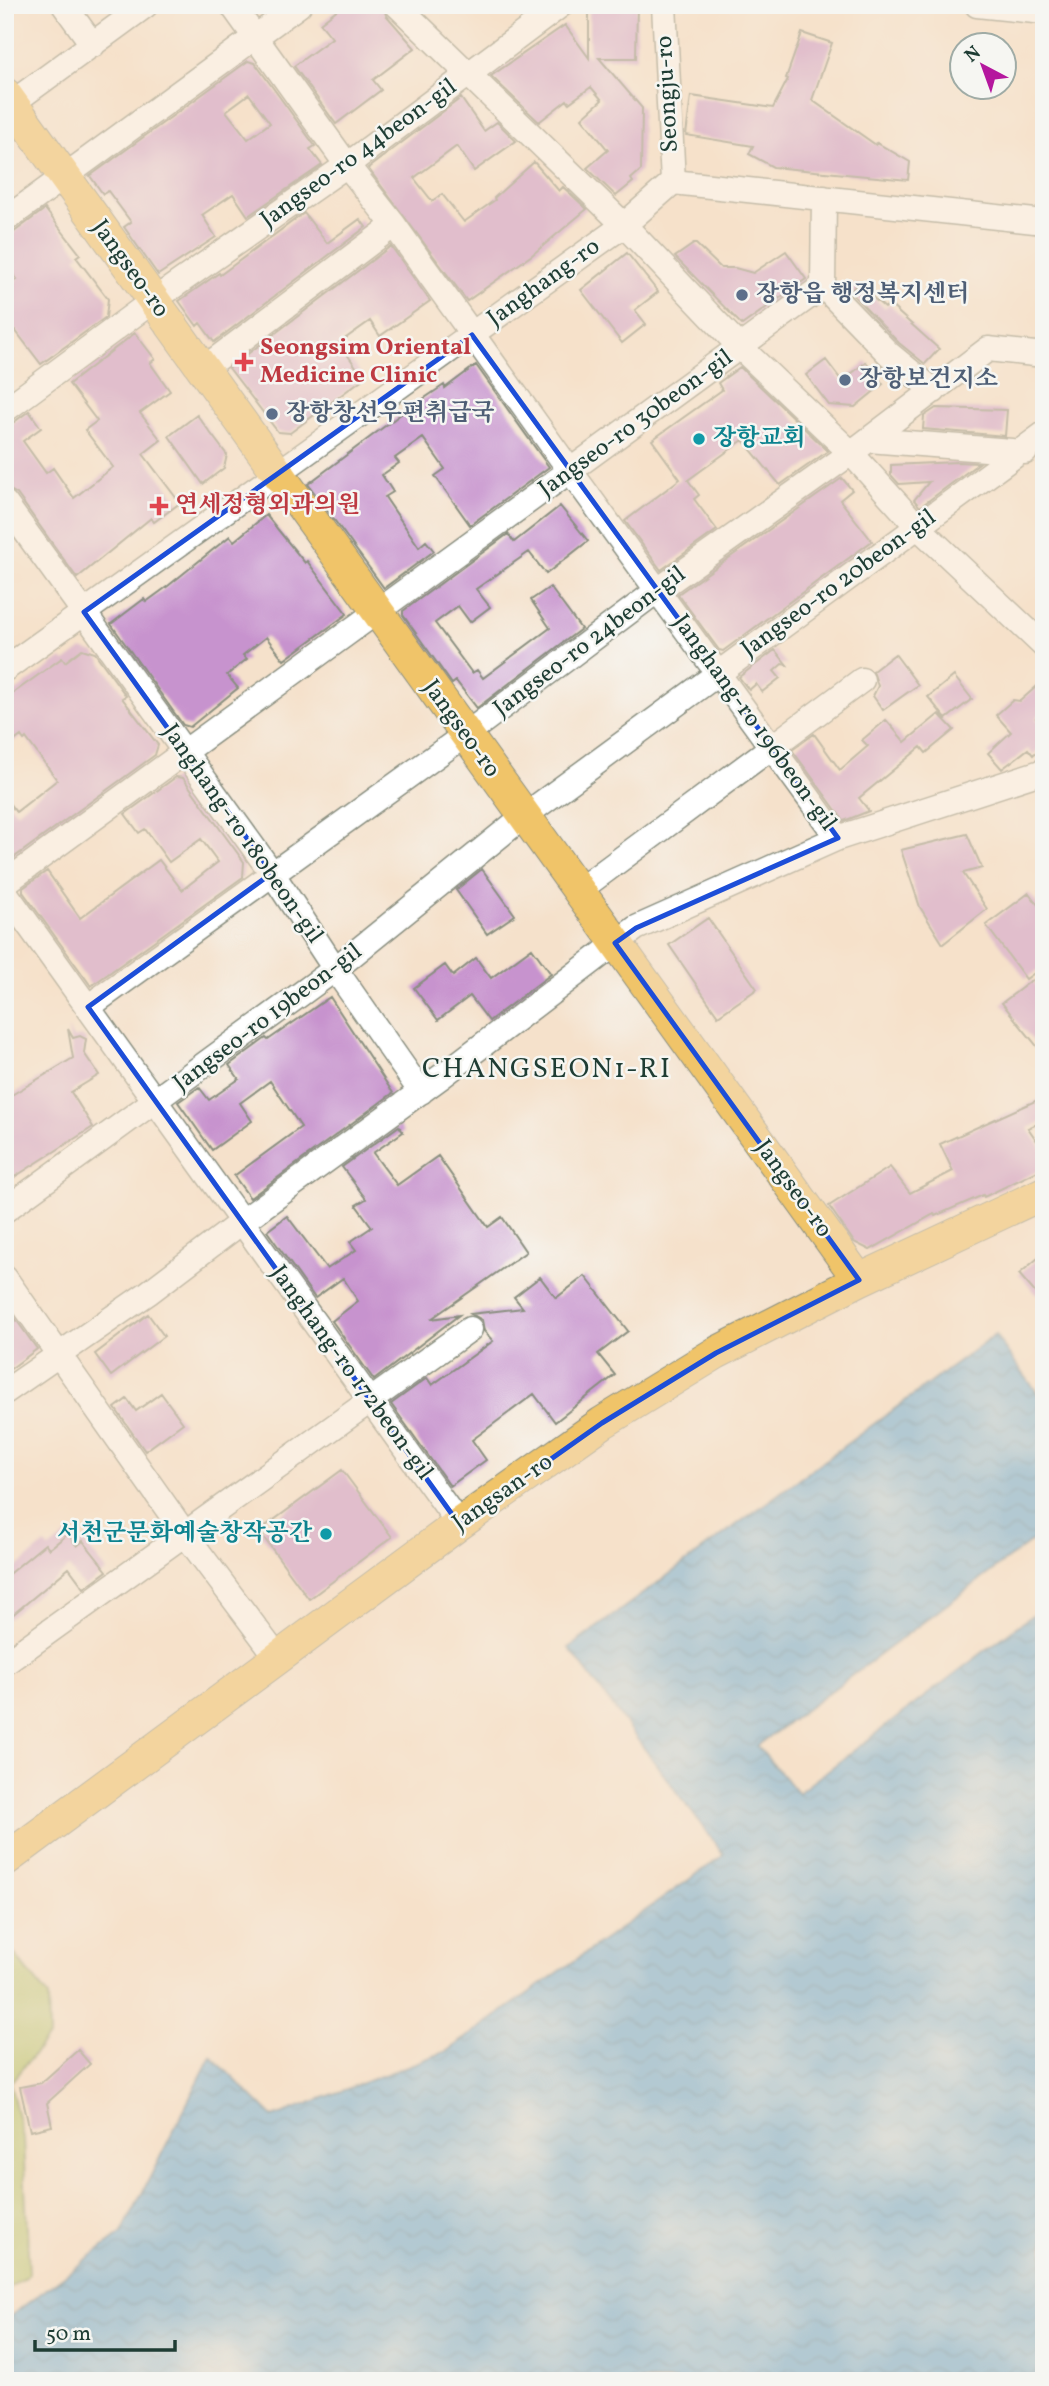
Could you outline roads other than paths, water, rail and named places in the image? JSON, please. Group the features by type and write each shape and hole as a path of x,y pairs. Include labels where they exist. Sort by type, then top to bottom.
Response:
{"main road":[{"name":"Jangseo-ro","path":"8,99 859,1280"},
{"name":"Jangsan-ro","path":"5,1860 459,1524 602,1423 716,1353 859,1280 1044,1193"}],"street":[{"path":"64,5 93,45"},
{"path":"8,99 93,45 146,5"},
{"name":"Janghang-ro 196beon-gil","path":"232,5 838,838"},
{"path":"5,220 299,5"},
{"path":"397,5 624,225 741,348 860,446 918,527 1044,646"},
{"name":"Jangseo-ro 44beon-gil","path":"5,410 154,300 348,165 561,5"},
{"name":"Seongju-ro","path":"664,5 673,182"},
{"path":"977,5 1044,12"},
{"path":"673,182 1044,222"},
{"name":"Janghang-ro","path":"5,669 624,225 673,182"},
{"path":"824,198 823,286 889,354 934,391"},
{"path":"203,369 394,225"},
{"name":"Jangseo-ro 30beon-gil","path":"5,883 823,286"},
{"name":"Jangseo-ro 24beon-gil","path":"88,1007 465,735 657,590 860,446 988,349 1044,355"},
{"name":"Jangseo-ro 20beon-gil","path":"524,816 918,527 1032,452 1044,434"},
{"path":"860,446 1032,452"},
{"name":"Janghang-ro 180beon-gil","path":"5,503 272,873 421,1092"},
{"path":"578,891 862,680"},
{"path":"5,1392 148,1293 421,1092 636,928 838,838 1044,771"},
{"name":"Jangseo-ro 19beon-gil","path":"5,1210 335,969 524,816"},
{"name":"Janghang-ro 172beon-gil","path":"5,892 459,1524"},
{"path":"5,1278 185,1534 278,1658"},
{"path":"5,1663 470,1329"}],"water":[{"path":"995,1335 1044,1402 1044,1532 757,1746 798,1793 1044,1606 1044,2381 5,2381 5,2320 122,2233 211,2056 273,2117 447,2051 724,1855 569,1648"}],"place":[{"name":"장항읍 행정복지센터","path":"742,295"},
{"name":"Seongsim Oriental Medicine Clinic","path":"244,362"},
{"name":"장항보건지소","path":"845,380"},
{"name":"장항창선우편취급국","path":"272,414"},
{"name":"장항교회","path":"699,439"},
{"name":"연세정형외과의원","path":"159,506"},
{"name":"서천군문화예술창작공간","path":"326,1534"}],"district":[{"name":"CHANGSEON1-RI","path":"547,1069"}]}
